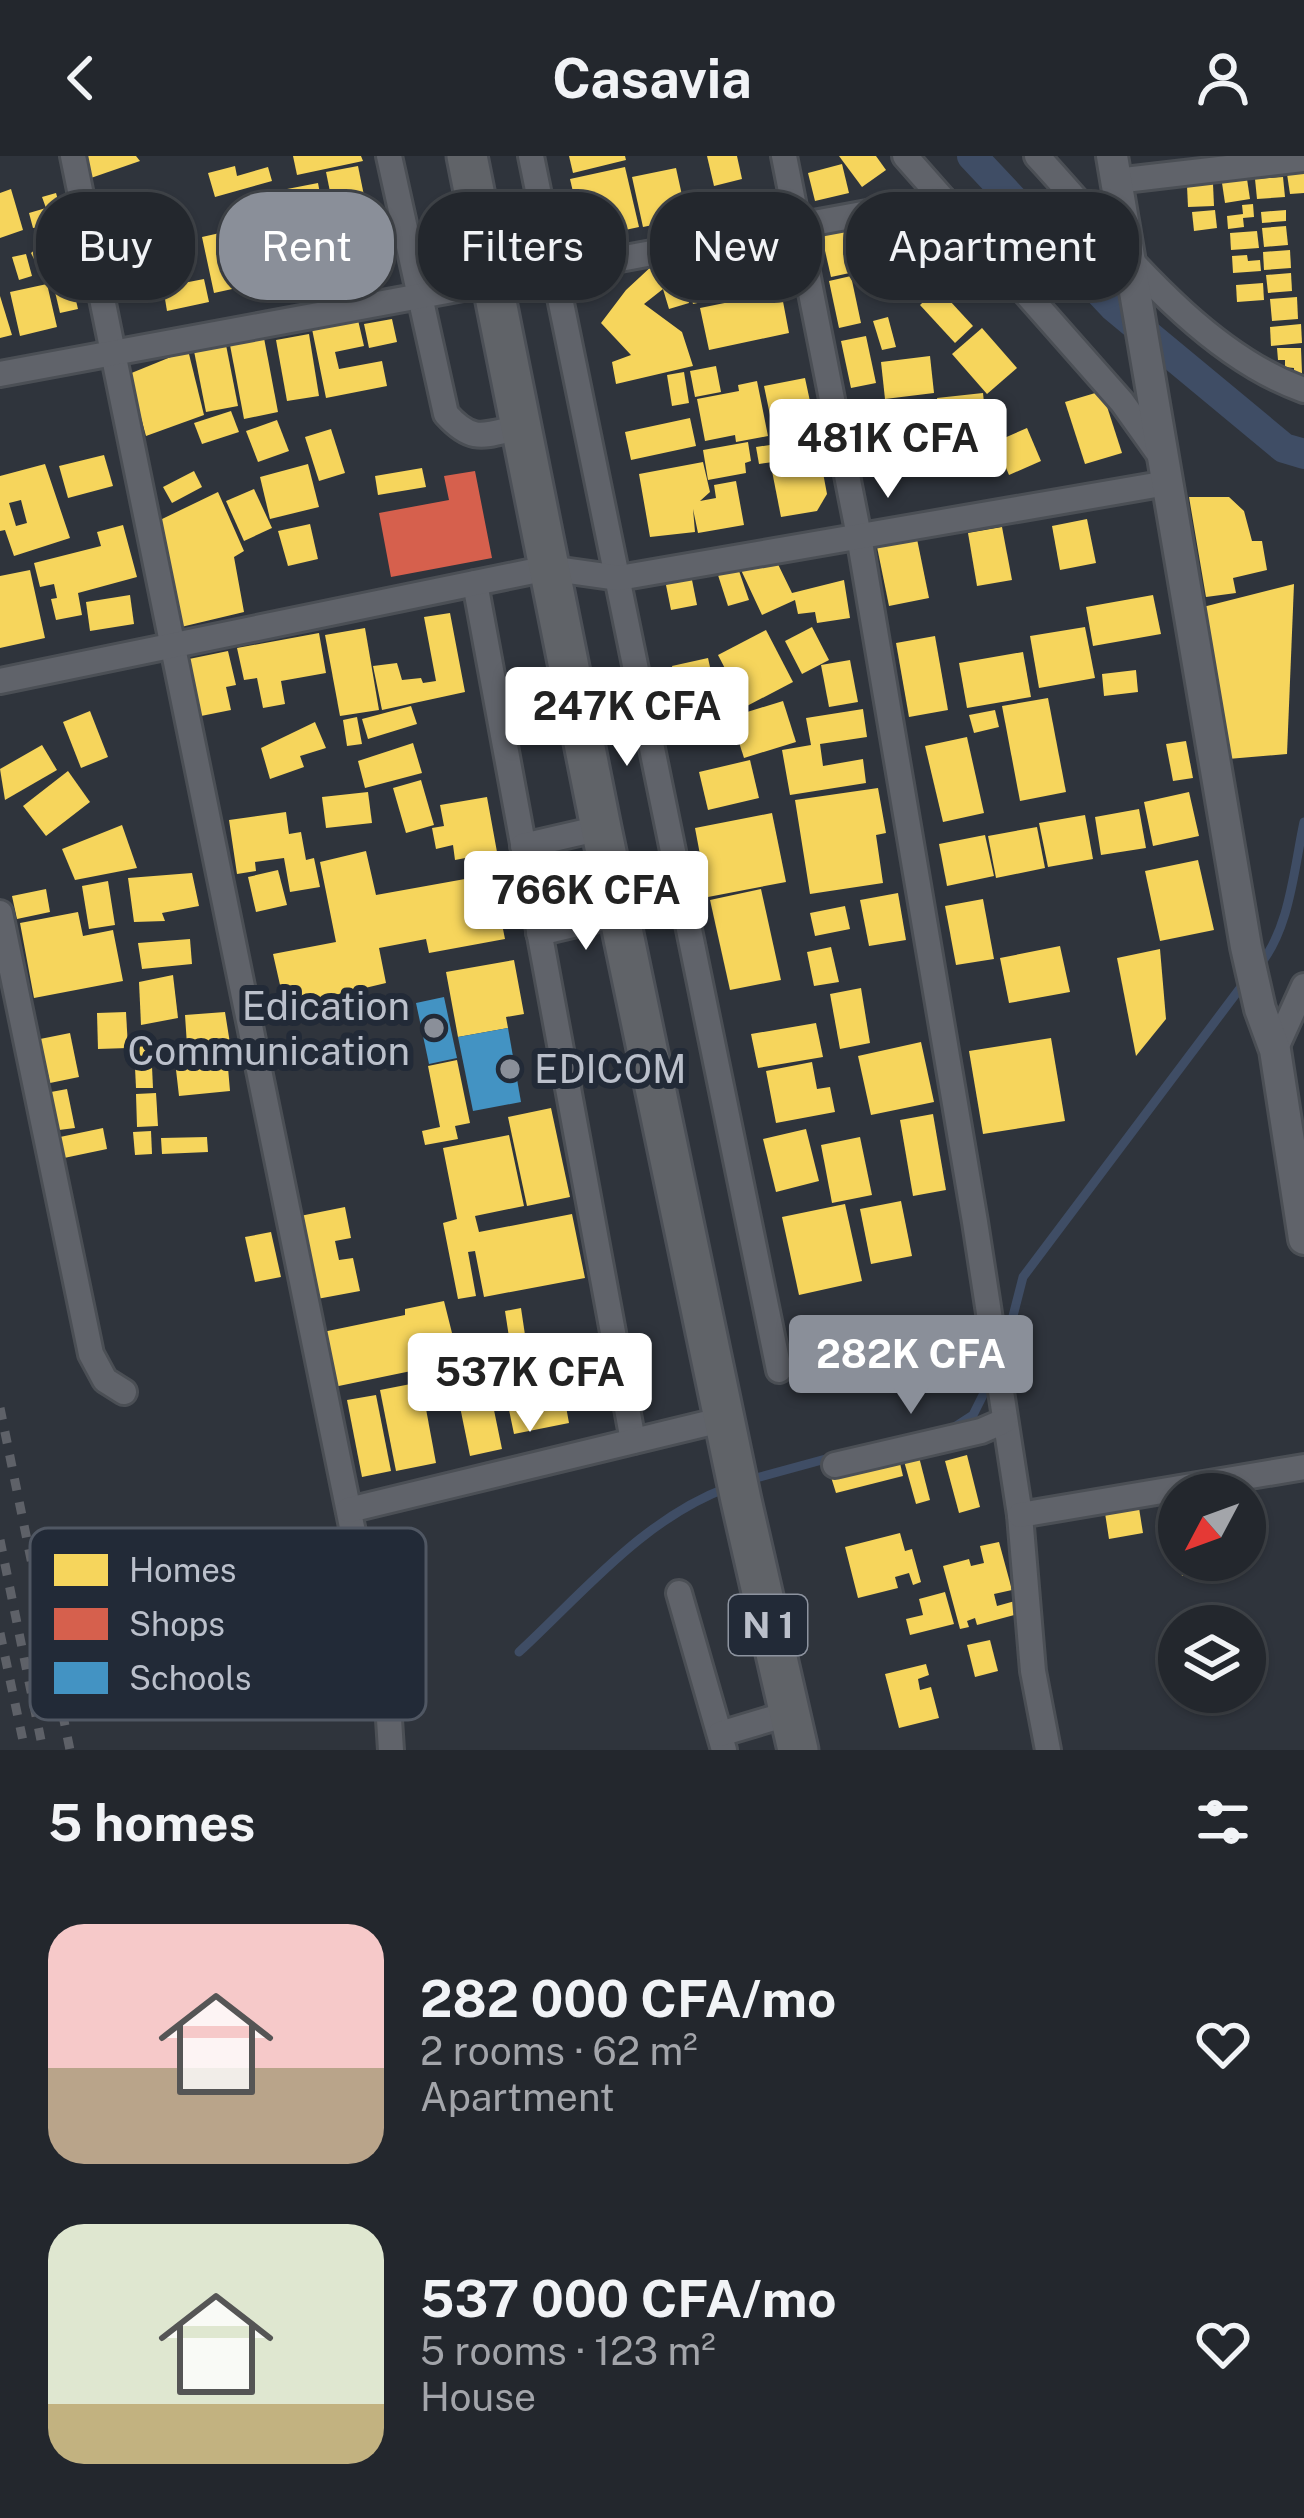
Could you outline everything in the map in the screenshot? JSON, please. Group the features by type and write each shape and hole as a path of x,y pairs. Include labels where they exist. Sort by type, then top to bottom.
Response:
{"highway":[{"name":"N 1","path":"467,156 474,192"},
{"name":"N 1","path":"495,300 601,828 793,1732"}],"street":[{"path":"73,156 353,1528"},
{"path":"388,156 418,292"},
{"path":"531,156 538,192"},
{"path":"784,156 791,192"},
{"path":"905,156 936,192"},
{"path":"1036,156 1070,192"},
{"path":"1114,169 1304,158"},
{"path":"1139,264 1241,361 1304,390"},
{"path":"0,374 418,297"},
{"path":"420,300 446,413 460,430 477,437 520,428"},
{"path":"560,300 779,1370"},
{"path":"812,300 859,536 975,1222 1020,1515 1033,1671 1048,1750"},
{"path":"1031,300 1121,402 1165,471"},
{"path":"1139,300 1246,947 1259,1009 1275,1050 1304,1239"},
{"path":"0,681 548,568 619,578 859,536 1165,471"},
{"path":"475,583 633,1441"},
{"path":"523,846 601,828"},
{"path":"0,913 92,1354 105,1380 124,1392"},
{"path":"539,933 619,914"},
{"path":"1275,1050 1304,986"},
{"path":"835,1465 969,1435 1004,1421"},
{"path":"349,1510 633,1441 729,1436"},
{"path":"1020,1515 1304,1467"},
{"path":"679,1593 722,1742 793,1732"},
{"path":"389,1720 391,1750"}],"building: Homes":[{"path":"81,156 136,156 140,161 88,179"},
{"path":"293,156 361,156 363,161 297,175"},
{"path":"569,156 625,156 626,160 573,173"},
{"path":"707,156 737,156 742,179 714,186"},
{"path":"839,156 876,156 886,170 862,187"},
{"path":"842,164 849,192 822,199 822,192 813,192 808,173"},
{"path":"235,166 237,176 268,167 272,181 219,192 215,197 208,173"},
{"path":"358,166 363,192 330,192 326,172"},
{"path":"625,167 639,227 626,230 626,192 573,192 570,179"},
{"path":"676,168 681,192 650,192 650,226 643,227 632,177"},
{"path":"1304,173 1304,193 1290,194 1287,174"},
{"path":"1283,177 1285,197 1257,199 1255,179"},
{"path":"1247,179 1250,199 1225,203 1222,183"},
{"path":"318,183 320,192 282,192"},
{"path":"1213,184 1214,206 1188,207 1187,186"},
{"path":"11,189 23,230 0,238 0,193"},
{"path":"1253,204 1254,217 1243,218 1244,227 1228,229 1227,216 1243,214 1242,205"},
{"path":"1215,210 1217,228 1194,231 1192,212"},
{"path":"1286,210 1286,221 1262,223 1261,212"},
{"path":"1286,226 1288,245 1264,247 1262,228"},
{"path":"846,228 846,274 831,277 822,233"},
{"path":"1257,231 1259,248 1231,250 1230,233"},
{"path":"219,233 219,292 214,293 202,237"},
{"path":"1290,250 1291,268 1264,270 1263,252"},
{"path":"26,254 32,276 19,280 12,257"},
{"path":"1247,255 1248,261 1260,260 1261,271 1233,273 1232,256"},
{"path":"650,268 650,299 644,304 682,332 693,366 616,384 612,362 631,355 601,323 618,300 626,300 626,290"},
{"path":"1291,273 1292,291 1268,293 1266,275"},
{"path":"846,277 846,300 856,300 861,323 839,328 829,281"},
{"path":"204,279 209,302 167,311 165,300 195,300 195,281"},
{"path":"1263,283 1264,300 1237,302 1236,285"},
{"path":"36,286 36,300 51,300 57,327 20,336 10,292"},
{"path":"0,296 12,335 0,338"},
{"path":"1297,297 1298,319 1272,321 1270,299"},
{"path":"57,300 76,300 78,309 60,313"},
{"path":"666,300 688,300 689,303 669,309"},
{"path":"739,300 783,300 789,333 709,350 700,308"},
{"path":"925,300 949,300 973,326 955,343 920,305"},
{"path":"888,317 896,347 882,350 873,321"},
{"path":"392,319 397,342 369,348 364,324"},
{"path":"358,320 364,346 335,352 339,369 382,361 387,386 326,398 312,329"},
{"path":"1301,324 1302,343 1271,346 1270,327"},
{"path":"982,328 1017,368 987,394 952,354"},
{"path":"309,334 319,396 287,401 276,340"},
{"path":"866,336 876,383 851,388 841,341"},
{"path":"264,338 278,412 244,419 230,345"},
{"path":"226,345 238,406 206,412 194,351"},
{"path":"1277,348 1301,348 1302,373 1294,373 1294,368 1285,367 1285,360 1278,360"},
{"path":"188,350 204,415 146,436 129,374"},
{"path":"930,356 934,393 885,399 881,362"},
{"path":"716,366 721,392 695,397 690,371"},
{"path":"684,372 689,403 672,406 667,375"},
{"path":"805,378 820,448 777,449 764,386"},
{"path":"757,381 768,436 736,442 735,435 705,441 697,399 739,391 738,385"},
{"path":"1102,391 1122,453 1085,464 1065,402"},
{"path":"983,393 987,431 941,436 937,398"},
{"path":"914,402 920,427 875,437 869,412"},
{"path":"231,411 239,432 202,444 194,423"},
{"path":"690,418 696,446 631,460 625,432"},
{"path":"277,420 289,451 258,462 246,431"},
{"path":"1027,428 1041,461 1009,475 995,442"},
{"path":"331,429 345,473 319,481 305,437"},
{"path":"748,442 751,461 745,463 746,473 708,480 703,450"},
{"path":"770,445 773,462 759,464 756,447"},
{"path":"104,455 113,486 68,498 59,466"},
{"path":"703,462 710,492 700,501 716,498 714,485 736,481 744,525 698,533 693,509 695,532 650,537 639,474"},
{"path":"821,462 827,494 817,511 781,517 772,471"},
{"path":"45,464 70,538 14,556 5,530 0,531 0,476","holes":["21,500 27,523 16,526 9,503"]},
{"path":"308,464 319,507 270,519 260,477"},
{"path":"422,468 426,487 378,495 375,476"},
{"path":"194,471 202,487 172,503 163,487"},
{"path":"254,489 272,528 244,541 226,501"},
{"path":"218,492 244,551 234,557 244,612 181,627 160,520"},
{"path":"1189,497 1229,497 1244,511 1252,541 1262,541 1267,570 1233,578 1236,593 1206,597"},
{"path":"1087,519 1096,563 1060,570 1052,526"},
{"path":"310,524 318,559 288,566 278,531"},
{"path":"123,525 137,577 78,593 82,615 56,620 51,599 57,598 54,584 40,587 34,563 101,546 97,532"},
{"path":"1002,527 1012,580 977,586 968,533"},
{"path":"916,534 929,598 889,606 876,542"},
{"path":"773,554 792,593 844,580 850,618 817,623 815,612 798,614 795,600 762,615 741,570"},
{"path":"737,565 749,600 728,606 717,572"},
{"path":"30,570 45,638 0,648 0,576"},
{"path":"691,575 697,605 671,610 665,580"},
{"path":"1294,584 1287,754 1228,759 1199,608"},
{"path":"130,595 134,624 90,631 86,602"},
{"path":"1153,595 1161,634 1093,646 1086,607"},
{"path":"450,613 465,692 382,710 373,666 397,663 402,680 436,681 424,617"},
{"path":"812,627 829,660 802,674 785,641"},
{"path":"1085,627 1095,678 1039,688 1030,636"},
{"path":"365,628 379,710 340,716 325,635"},
{"path":"766,630 793,682 745,707 718,655"},
{"path":"319,633 326,673 281,681 285,704 263,708 257,678 244,680 237,648"},
{"path":"935,636 948,710 909,717 896,643"},
{"path":"228,651 236,685 226,687 231,710 201,716 189,659"},
{"path":"1023,652 1031,697 967,708 959,663"},
{"path":"708,658 719,708 684,716 672,666"},
{"path":"850,660 858,702 829,707 821,665"},
{"path":"1136,670 1138,692 1104,696 1102,674"},
{"path":"1048,698 1066,792 1020,801 1002,706"},
{"path":"783,701 796,742 744,758 731,717"},
{"path":"411,706 417,724 368,739 362,719"},
{"path":"863,709 867,737 820,744 823,766 863,759 866,783 790,795 782,750 811,745 806,718"},
{"path":"995,710 999,727 974,733 969,715"},
{"path":"90,711 108,757 81,768 63,722"},
{"path":"357,717 362,744 347,746 343,720"},
{"path":"315,722 326,748 300,756 304,767 270,779 261,748"},
{"path":"967,737 984,813 943,822 925,746"},
{"path":"1186,741 1193,778 1173,781 1166,744"},
{"path":"413,743 422,773 365,788 358,761"},
{"path":"42,745 57,770 5,800 0,769"},
{"path":"750,760 759,798 708,810 699,772"},
{"path":"68,771 90,802 46,836 23,806"},
{"path":"421,780 434,825 406,833 393,788"},
{"path":"878,788 886,833 876,835 883,883 810,894 795,800"},
{"path":"368,792 372,823 326,828 322,797"},
{"path":"1189,792 1199,836 1153,846 1144,802"},
{"path":"487,797 497,852 455,860 453,845 436,849 432,828 444,826 440,805"},
{"path":"1139,809 1146,848 1101,855 1095,817"},
{"path":"286,812 289,834 301,832 306,860 314,858 320,887 290,892 284,858 255,862 256,871 237,874 229,820"},
{"path":"772,813 786,882 708,897 695,828"},
{"path":"1085,815 1093,859 1048,867 1039,823"},
{"path":"122,825 137,868 75,880 62,849"},
{"path":"1037,827 1045,868 996,878 988,836"},
{"path":"985,835 994,876 947,886 939,844"},
{"path":"366,851 376,895 465,879 470,906 486,903 487,911 499,909 505,939 429,953 426,939 379,948 386,983 285,1007 273,954 336,942 320,862"},
{"path":"1198,860 1214,930 1160,941 1145,871"},
{"path":"278,870 287,905 256,912 248,877"},
{"path":"192,873 199,906 162,913 165,921 134,922 128,878"},
{"path":"108,881 115,925 89,929 82,886"},
{"path":"46,889 50,912 17,919 12,896"},
{"path":"761,889 781,980 730,990 710,900"},
{"path":"898,893 906,940 869,946 860,900"},
{"path":"983,899 994,959 956,965 945,906"},
{"path":"845,906 850,929 815,936 810,913"},
{"path":"78,912 83,936 113,930 123,981 34,998 20,923"},
{"path":"190,939 192,964 142,969 138,943"},
{"path":"1060,946 1070,992 1009,1003 1000,958"},
{"path":"831,947 839,982 814,986 807,952"},
{"path":"1160,949 1166,1019 1136,1056 1117,958"},
{"path":"514,960 524,1014 506,1017 508,1028 458,1037 446,972"},
{"path":"173,975 178,1018 141,1025 139,982"},
{"path":"861,988 870,1043 840,1049 830,994"},
{"path":"126,1012 128,1048 98,1049 97,1013"},
{"path":"225,1012 232,1056 227,1056 230,1091 179,1096 175,1061 188,1060 185,1015"},
{"path":"816,1023 823,1057 758,1068 751,1034"},
{"path":"70,1033 79,1077 50,1083 40,1039"},
{"path":"1051,1038 1065,1121 983,1134 969,1051"},
{"path":"921,1042 934,1102 871,1115 858,1056"},
{"path":"151,1046 153,1088 136,1088 134,1047"},
{"path":"457,1060 470,1123 455,1126 458,1139 425,1145 422,1131 440,1127 428,1066"},
{"path":"812,1062 817,1089 830,1087 835,1112 776,1123 766,1071"},
{"path":"67,1089 75,1128 59,1130 51,1092"},
{"path":"156,1093 158,1126 137,1127 136,1094"},
{"path":"551,1108 570,1197 527,1206 508,1117"},
{"path":"933,1114 946,1190 913,1196 900,1120"},
{"path":"103,1128 107,1149 64,1158 60,1137"},
{"path":"806,1129 819,1181 776,1192 763,1139"},
{"path":"151,1131 152,1154 135,1155 133,1132"},
{"path":"509,1135 524,1206 475,1216 479,1232 572,1214 585,1278 484,1297 475,1251 468,1252 476,1296 458,1299 443,1223 457,1219 443,1148"},
{"path":"207,1137 208,1152 162,1154 161,1138"},
{"path":"860,1137 872,1195 832,1203 821,1145"},
{"path":"901,1201 912,1256 871,1264 860,1209"},
{"path":"845,1204 862,1281 799,1295 782,1217"},
{"path":"345,1207 351,1238 335,1241 339,1260 353,1258 360,1291 317,1299 300,1216"},
{"path":"271,1232 281,1277 255,1282 245,1237"},
{"path":"444,1301 454,1341 442,1343 442,1354 456,1354 456,1371 448,1380 416,1378 416,1370 329,1388 318,1333 405,1315 405,1309"},
{"path":"521,1308 525,1335 509,1337 505,1311"},
{"path":"554,1341 559,1363 566,1361 574,1399 565,1401 569,1423 514,1434 497,1352"},
{"path":"488,1381 502,1449 470,1456 456,1387"},
{"path":"421,1382 436,1463 396,1471 380,1390"},
{"path":"376,1395 391,1471 362,1477 347,1400"},
{"path":"967,1455 980,1507 959,1513 945,1461"},
{"path":"919,1457 930,1500 916,1504 904,1461"},
{"path":"899,1459 903,1476 836,1493 831,1477"},
{"path":"1139,1508 1143,1533 1109,1539 1105,1513"},
{"path":"900,1533 905,1551 912,1549 921,1582 913,1585 909,1573 895,1577 898,1588 858,1598 845,1547"},
{"path":"999,1542 1012,1590 994,1594 997,1606 1015,1601 1018,1614 977,1625 975,1618 967,1621 969,1627 960,1629 943,1566 969,1559 971,1566 984,1563 980,1546"},
{"path":"945,1592 954,1624 910,1635 906,1619 923,1615 919,1599"},
{"path":"990,1640 998,1671 975,1677 967,1645"},
{"path":"926,1664 929,1675 918,1679 920,1690 931,1687 939,1718 899,1728 885,1674"}],"building: Shops":[{"path":"475,471 492,558 391,577 379,513 449,500 444,476"}],"building: Schools":[{"path":"444,997 457,1058 429,1064 416,1003"},
{"path":"508,1028 521,1102 473,1111 458,1037"}],"waterway":[{"path":"972,156 1114,307 1284,448 1304,454"},
{"path":"1258,967 1284,917 1304,822"},
{"path":"1008,1377 1015,1350 1013,1316 1023,1277 1247,979"},
{"path":"953,1428 973,1415 985,1391 995,1386"},
{"path":"745,1481 833,1457"},
{"path":"519,1652 642,1537 669,1517 729,1487"}],"railway":[{"path":"0,1408 30,1555"},
{"path":"0,1540 30,1687"},
{"path":"0,1633 25,1750"},
{"path":"37,1720 43,1750"},
{"path":"64,1720 70,1750"}],"place":[{"name":"Edication Communication","path":"434,1028"},
{"name":"EDICOM","path":"510,1069"}]}
